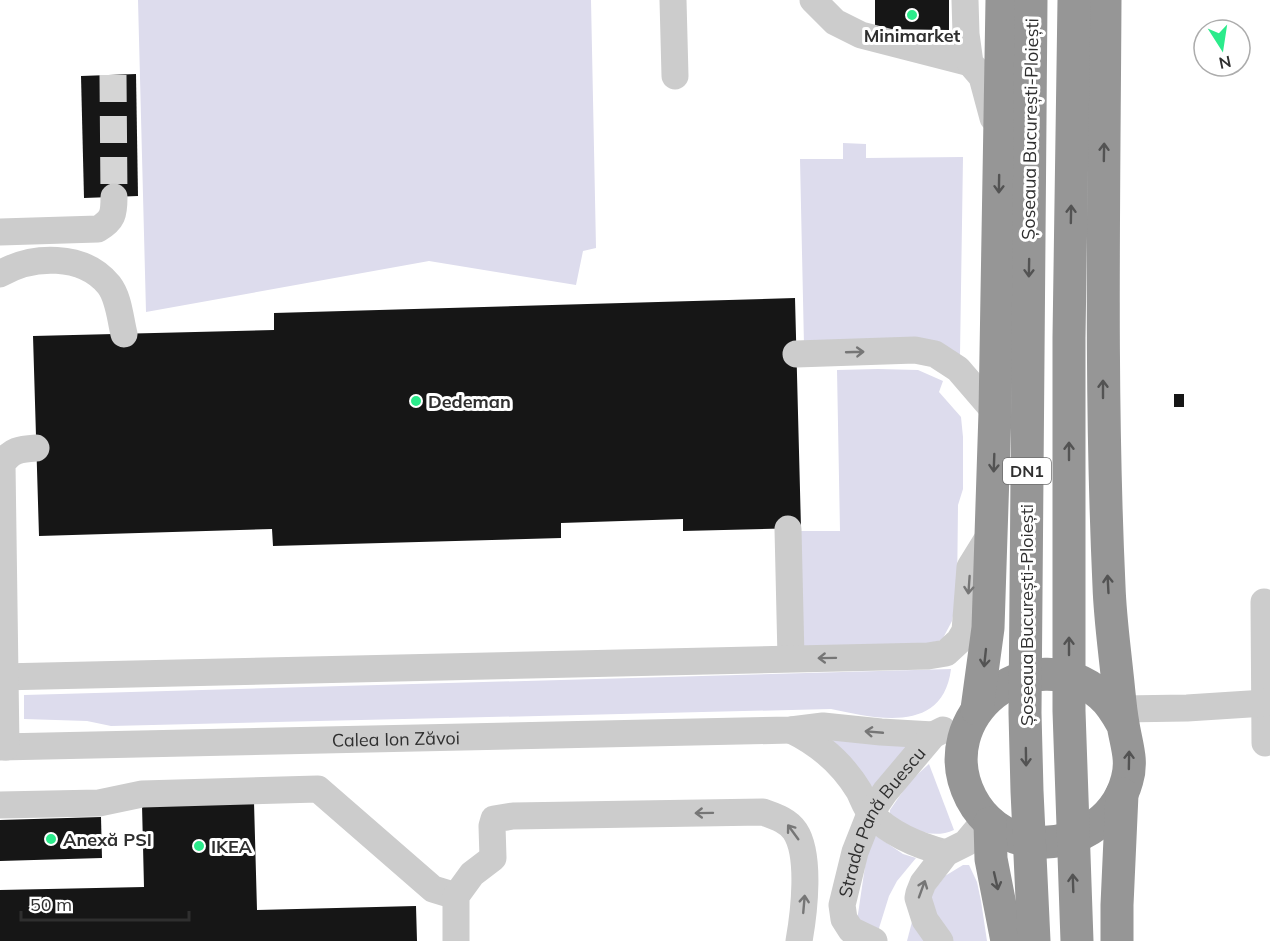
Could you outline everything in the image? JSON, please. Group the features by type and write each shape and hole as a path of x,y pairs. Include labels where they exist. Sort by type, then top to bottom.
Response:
{"highway":[{"name":"DN1","path":"1002,0 995,412 988,628 974,714 964,737 962,773 970,796 975,837 1007,941"},
{"name":"Șoseaua București-Ploiești","path":"1031,0 1025,713 1034,941"},
{"name":"DN1","path":"1074,0 1069,338 1069,711 1077,941"},
{"name":"DN1","path":"1105,0 1103,444 1109,591 1122,717 1128,740 1130,766 1122,794 1117,941"},
{"name":"DN1","path":"974,714 989,696 1019,678 1054,675 1089,686 1103,696 1122,717"},
{"name":"DN1","path":"975,837 1017,838 1033,842 1065,840 1083,834 1098,824 1122,794"}],"street":[{"path":"673,0 675,76"},
{"path":"813,0 834,22 847,30 970,63"},
{"path":"965,0 970,63 982,77 999,144"},
{"path":"0,232 98,229 110,222 114,213 114,197"},
{"path":"0,273 40,261 58,260 86,268 109,285 116,296 124,334"},
{"path":"796,354 915,350 935,354 958,369 995,412"},
{"path":"3,747 2,464 8,455 19,449 36,448"},
{"path":"788,529 791,658"},
{"path":"2,677 928,656 946,653 959,641 965,631 970,567 992,532"},
{"path":"1264,602 1268,701 1265,743"},
{"path":"1122,717 1187,708 1268,701"},
{"name":"Strada Pană Buescu","path":"874,941 851,930 844,919 842,905 855,852 870,814 885,792 933,735 974,714"},
{"name":"Calea Ion Zăvoi","path":"3,747 791,730 823,726 933,735"},
{"path":"791,730 815,743 832,757 858,791 870,814 902,837 924,847 975,837"},
{"path":"0,805 99,803 142,794 318,789 433,889 456,896"},
{"path":"456,941 456,896 472,874 493,858 492,826 494,819 502,816 763,812 782,819 794,830 801,844 805,895 799,941"},
{"path":"940,941 925,920 918,898 923,883 975,837"}],"shaded area":[{"path":"138,0 591,0 596,248 583,251 576,285 429,261 146,312"},
{"path":"843,143 866,144 866,158 963,157 960,355 804,346 800,159 843,159"},
{"path":"837,370 918,370 943,381 939,392 961,417 963,489 958,505 957,595 952,621 942,640 922,645 797,647 797,531 840,531"},
{"path":"951,669 945,690 935,704 922,713 887,718 831,709 111,726 87,721 24,719 24,695"},
{"path":"832,736 912,742 875,794 831,744"},
{"path":"929,764 954,830 946,833 920,832 890,815 890,810 910,781"},
{"path":"875,835 903,854 916,858 897,881 889,896 875,941 854,941 867,853"},
{"path":"963,865 969,865 977,882 987,941 907,941 913,918 945,876"}],"building":[{"name":"Minimarket","path":"875,0 949,0 949,30 875,29"},
{"path":"136,74 138,196 84,198 81,76"},
{"name":"Dedeman","path":"795,298 801,528 683,531 683,519 561,523 561,538 273,546 272,529 39,536 33,336 274,330 274,313"},
{"path":"1174,394 1184,394 1184,407 1174,407"},
{"name":"IKEA","path":"254,802 257,910 416,906 417,941 0,941 0,890 144,887 142,805"},
{"name":"Anexă PSI","path":"101,817 102,858 0,861 0,820"}],"tunnel":[{"path":"113,75 114,197"}],"place":[{"name":"Minimarket","path":"912,15"},
{"name":"Dedeman","path":"416,401"},
{"name":"Anexă PSI","path":"51,839"},
{"name":"IKEA","path":"199,846"}]}
